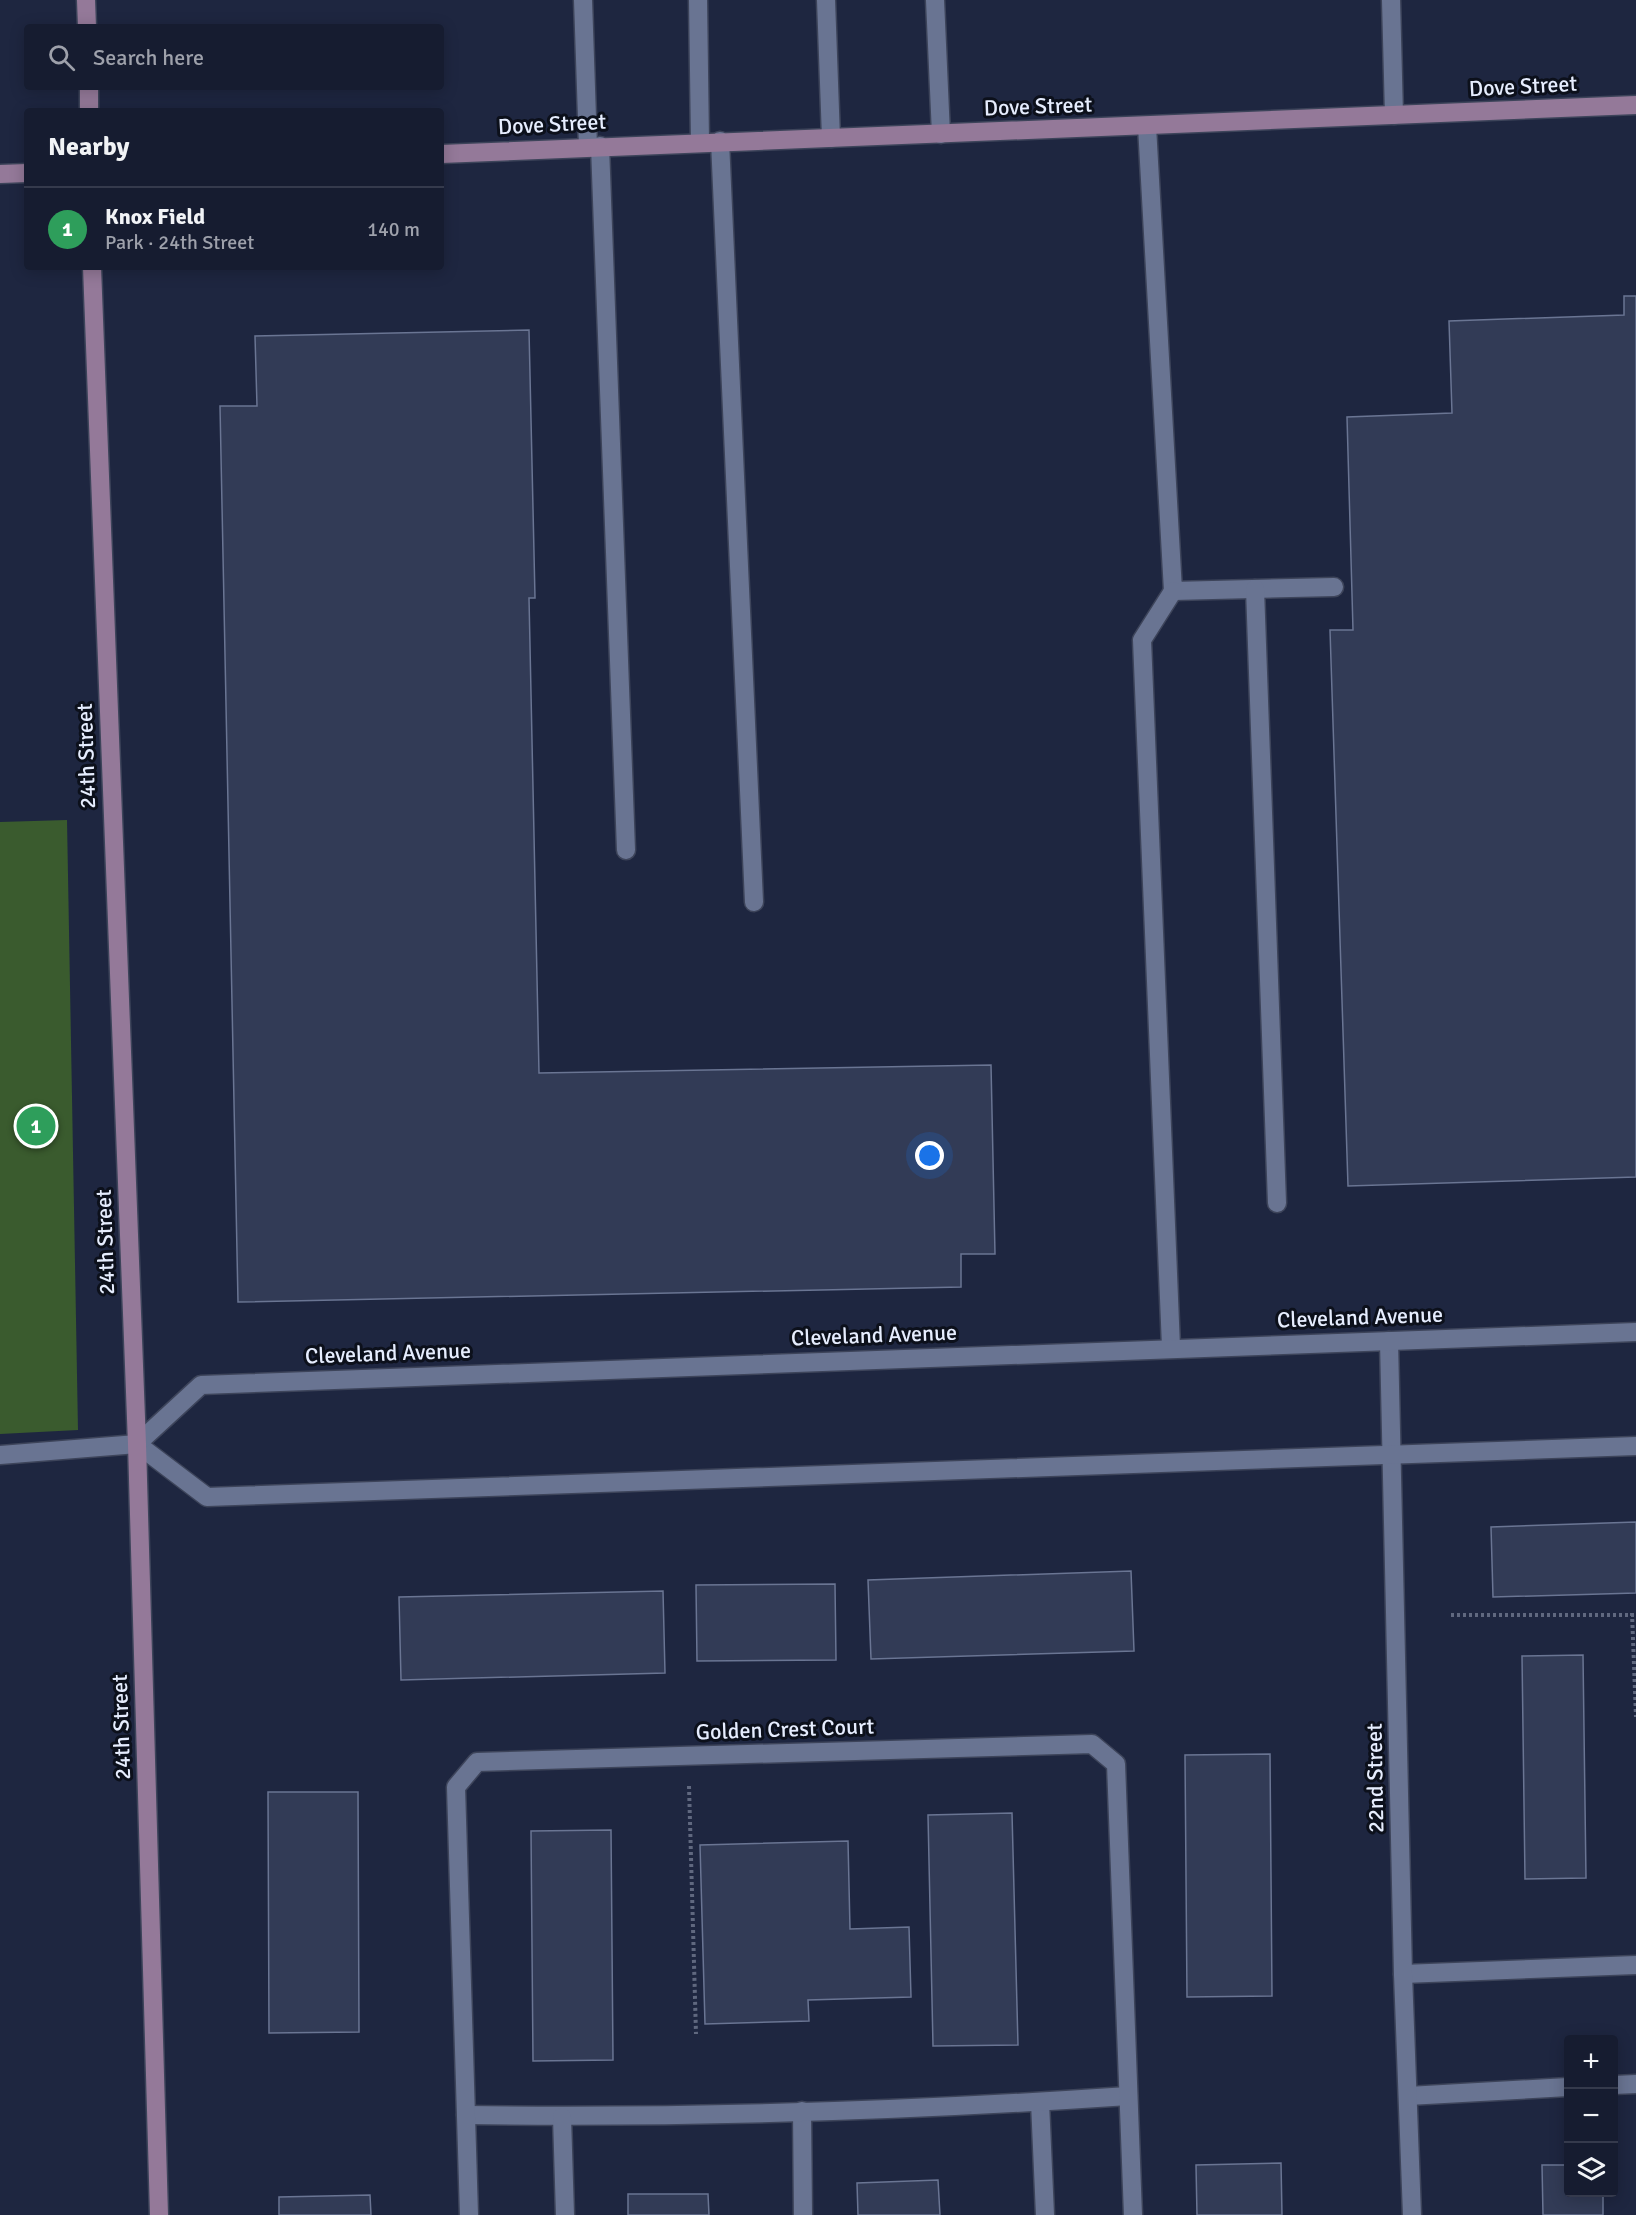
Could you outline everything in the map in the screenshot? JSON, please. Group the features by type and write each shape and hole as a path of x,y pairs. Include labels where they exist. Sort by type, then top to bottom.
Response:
{"street":[{"path":"86,0 87,24"},
{"path":"583,0 594,146 626,849"},
{"path":"698,0 700,141"},
{"path":"826,0 831,138"},
{"path":"935,0 941,134"},
{"path":"1391,0 1394,116"},
{"path":"89,90 89,108"},
{"name":"Dove Street","path":"444,154 700,141 941,134 1636,105"},
{"path":"1147,126 1173,591 1142,640 1171,1347"},
{"path":"720,141 754,902"},
{"path":"0,174 24,172"},
{"name":"24th Street","path":"92,270 137,1444 159,2215"},
{"path":"1173,591 1334,587"},
{"path":"1255,589 1277,1203"},
{"name":"Cleveland Avenue","path":"137,1444 201,1384 1171,1347 1636,1332"},
{"name":"22nd Street","path":"1389,1341 1403,1974 1412,2215"},
{"path":"0,1455 137,1444 207,1497 1636,1446"},
{"name":"Golden Crest Court","path":"469,2215 456,1787 477,1762 1092,1744 1116,1764 1132,2215"},
{"path":"1403,1974 1636,1965"},
{"path":"1618,2085 1636,2084"},
{"path":"1408,2096 1564,2087"},
{"path":"466,2115 562,2116 802,2111 1040,2102 1128,2096"},
{"path":"1040,2102 1045,2215"},
{"path":"802,2111 803,2215"},
{"path":"562,2116 565,2215"}],"path":[{"path":"1452,1615 1634,1614 1636,1717"},
{"path":"689,1774 696,2034"}],"green space":[{"path":"67,820 78,1430 0,1434 0,822"}],"building":[{"path":"1624,296 1636,296 1636,1177 1348,1186 1330,630 1353,630 1347,417 1452,413 1449,321 1624,315"},
{"path":"529,330 535,598 529,598 539,1073 991,1065 995,1254 961,1254 961,1287 238,1302 220,406 257,406 255,336"},
{"path":"1636,1522 1636,1593 1493,1597 1491,1527"},
{"path":"1131,1571 1134,1651 871,1659 868,1580"},
{"path":"835,1584 836,1660 697,1661 696,1585"},
{"path":"663,1591 665,1673 401,1680 399,1597"},
{"path":"1583,1655 1586,1878 1525,1879 1522,1656"},
{"path":"1270,1754 1272,1996 1187,1997 1185,1755"},
{"path":"268,1792 358,1792 359,2032 269,2033"},
{"path":"1012,1813 1018,2045 933,2046 928,1815"},
{"path":"611,1830 613,2060 533,2061 531,1831"},
{"path":"848,1841 850,1929 909,1927 911,1997 808,2000 809,2021 705,2024 700,1845"},
{"path":"1281,2163 1282,2215 1197,2215 1196,2165"},
{"path":"1542,2165 1564,2165 1564,2197 1603,2197 1603,2215 1543,2215"},
{"path":"938,2180 940,2215 858,2215 857,2183"},
{"path":"628,2194 708,2194 709,2215 628,2215"},
{"path":"370,2195 371,2215 279,2215 279,2197"}],"place":[{"name":"Knox Field","path":"36,1126"}]}
